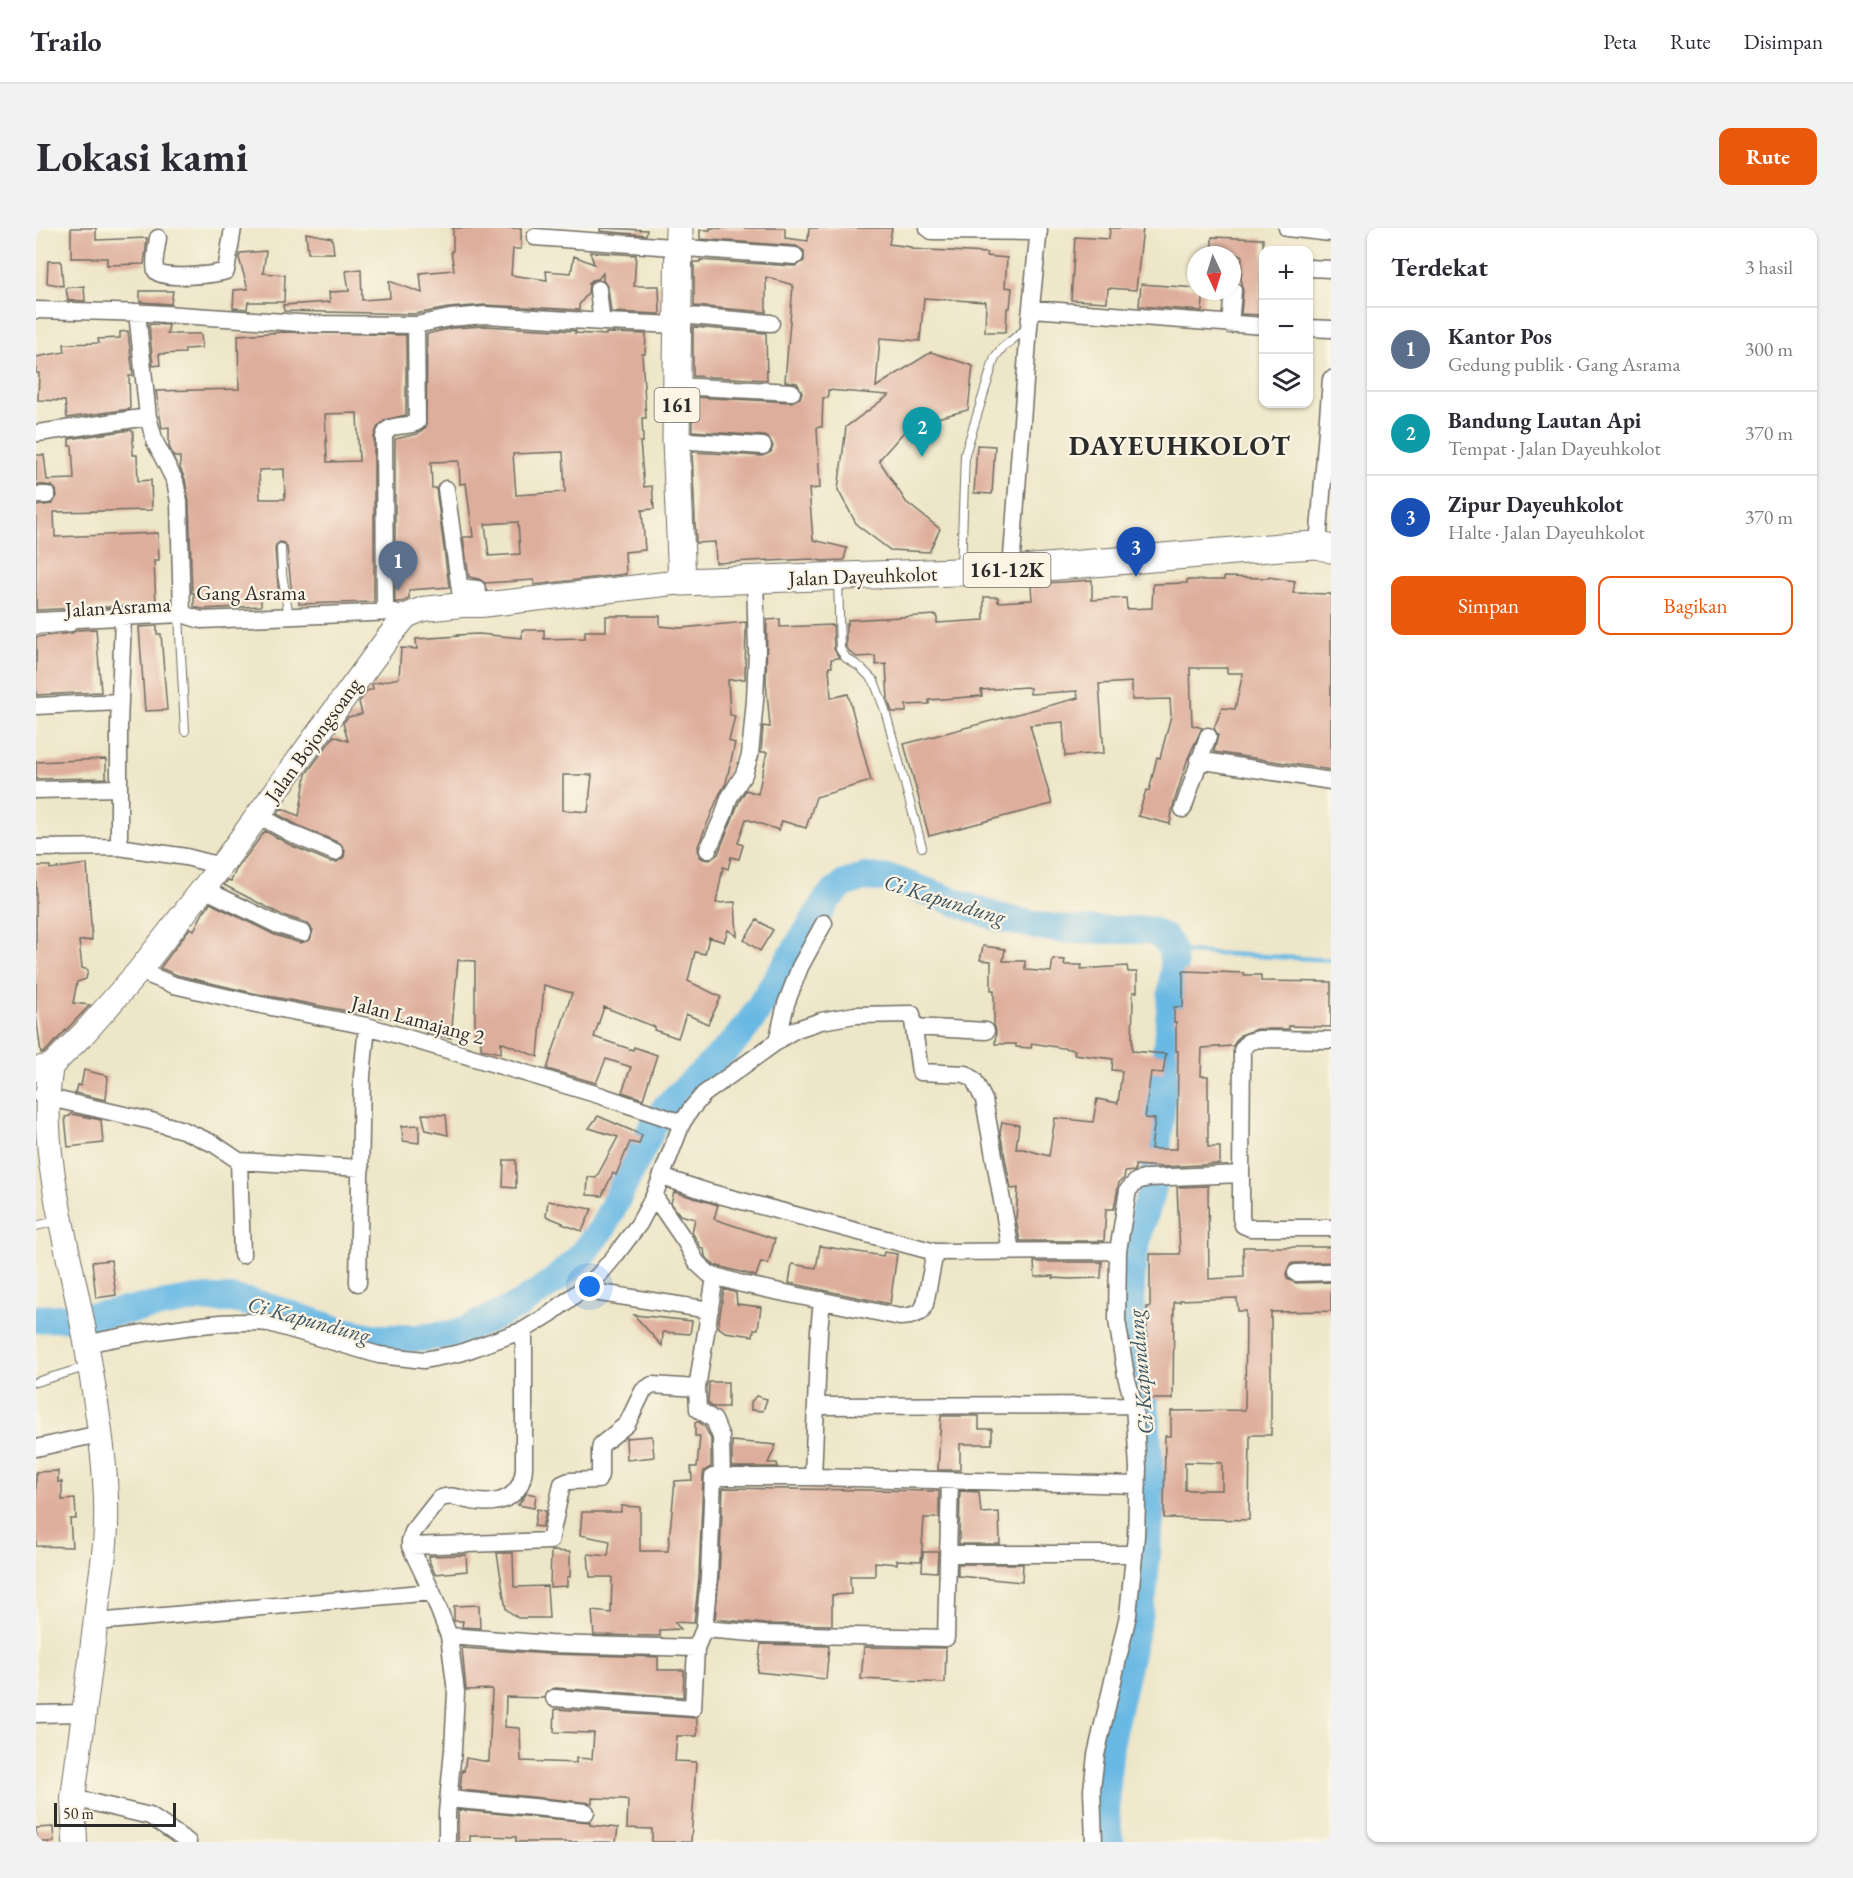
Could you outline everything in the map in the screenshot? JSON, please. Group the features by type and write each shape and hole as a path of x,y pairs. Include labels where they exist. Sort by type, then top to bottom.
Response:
{"main road":[{"name":"161","path":"679,237 676,441 682,582"},
{"name":"Jalan Dayeuhkolot","path":"682,582 960,573 1325,547"},
{"path":"413,612 468,599 682,582"},
{"name":"Jalan Bojongsoang","path":"44,1067 85,1032 139,971 204,889 388,638 413,612"},
{"path":"44,1067 39,1155 44,1190 44,1224 75,1296 86,1347 102,1458 106,1524 74,1798 75,1842"}],"street":[{"path":"158,238 155,267 161,275 219,273 226,271 233,228"},
{"path":"928,228 932,231 1039,230 1029,327 1011,570"},
{"path":"1287,228 1331,233"},
{"path":"535,237 679,237 795,256"},
{"path":"1313,268 1331,269"},
{"path":"598,289 601,316 604,322"},
{"path":"1230,324 1232,300"},
{"path":"1032,309 1259,326"},
{"path":"36,310 137,312 314,324 416,325 450,318 485,315 604,322 678,320 771,323"},
{"name":"Gang Asrama","path":"137,312 148,417 154,442 174,482 179,502 180,617 201,620 413,612"},
{"path":"386,612 384,437 385,431 389,428 412,425 417,422 416,325"},
{"path":"1313,328 1331,329"},
{"path":"1325,547 1331,379"},
{"path":"677,386 792,392"},
{"path":"38,433 148,417"},
{"path":"676,441 762,446"},
{"path":"446,489 468,599"},
{"path":"708,850 729,798 744,774 750,755 757,651 755,579"},
{"path":"36,621 180,617"},
{"path":"119,847 118,788 123,620"},
{"path":"36,706 120,702"},
{"path":"1183,809 1208,736"},
{"path":"1198,760 1331,781"},
{"path":"36,790 118,788"},
{"path":"258,815 294,835 335,852"},
{"path":"36,848 119,847 186,856 221,866"},
{"path":"204,889 278,925 303,933"},
{"path":"777,1042 786,1004 800,967 824,923"},
{"name":"Jalan Lamajang 2","path":"139,971 185,987 251,1003 366,1026 649,1110 678,1121"},
{"path":"86,1347 144,1333 206,1324 251,1321 286,1328 379,1355 424,1360 460,1353 524,1330 550,1314 581,1290 615,1257 639,1224 654,1196 662,1177 678,1121 704,1094 796,1029 821,1021 855,1015 909,1012 913,1017 920,1072 966,1074 974,1080 984,1100 1011,1251"},
{"path":"358,1283 362,1076 366,1026"},
{"path":"914,1027 986,1031"},
{"path":"1331,1040 1259,1039 1248,1042 1242,1050 1240,1218 1243,1225 1250,1228 1331,1227"},
{"path":"41,1096 183,1130 214,1144 239,1161 361,1168"},
{"path":"239,1161 242,1256"},
{"path":"1094,1842 1092,1790 1096,1755 1128,1615 1138,1485 1134,1405 1126,1376 1118,1320 1118,1251 1128,1190 1137,1181 1148,1178 1241,1174"},
{"path":"662,1177 708,1192 935,1252 1118,1251"},
{"path":"654,1196 697,1263 709,1274 900,1317 921,1312 925,1304 935,1252"},
{"path":"1296,1273 1331,1272"},
{"path":"716,1277 697,1388 698,1409 714,1420 721,1437 722,1477"},
{"path":"581,1290 710,1310"},
{"path":"813,1478 822,1300"},
{"path":"447,1842 456,1692 449,1636 432,1592 410,1546 410,1536 439,1498 454,1496 486,1502 502,1500 514,1495 520,1488 524,1468 524,1330"},
{"path":"410,1546 550,1541 562,1484 569,1481 598,1480 601,1445 627,1424 643,1391 652,1385 697,1388"},
{"path":"816,1406 1134,1405"},
{"path":"36,1448 99,1434"},
{"path":"554,1698 693,1708 696,1648 704,1629 709,1577 713,1477 1138,1485"},
{"path":"704,1629 764,1634 946,1638 950,1481"},
{"path":"949,1554 1134,1554"},
{"path":"96,1622 432,1592"},
{"path":"449,1636 550,1644 696,1648"},
{"path":"36,1714 83,1713"},
{"path":"74,1798 150,1816 188,1842"},
{"path":"448,1799 586,1812"}],"lane":[{"path":"960,573 965,454 995,357 1002,348 1029,327"},
{"path":"281,548 282,574 289,617"},
{"path":"838,577 840,649 846,658 865,671 874,681 885,710 922,847"},
{"path":"180,617 185,731"},
{"name":"Jalan Asrama","path":"36,630 123,620"},
{"path":"36,1382 86,1347"}],"building":[{"path":"71,228 96,228 96,240 147,238 144,264 107,265 107,258 71,258"},
{"path":"453,228 521,228 521,249 513,249 511,275 547,280 546,271 571,273 574,256 594,264 590,252 636,255 634,286 659,286 660,314 611,312 608,288 603,280 603,273 589,284 588,293 579,305 579,310 485,305 415,314 284,311 283,305 330,302 329,292 349,291 346,271 361,269 362,300 390,298 389,281 422,293 420,273 454,270 451,251 453,251"},
{"path":"600,228 647,230 646,235 600,231"},
{"path":"710,228 785,228 785,238 808,241 809,228 892,228 889,244 911,247 911,249 987,253 986,256 1007,258 1005,287 1012,288 1010,308 1007,308 1006,332 985,332 986,302 924,298 920,341 880,338 876,387 931,352 973,366 968,410 910,425 879,460 906,502 940,529 929,552 890,550 857,525 838,490 846,427 889,395 828,390 828,398 823,398 822,427 817,427 820,488 809,489 813,540 847,548 844,560 716,563 715,542 696,543 692,452 762,456 771,452 773,446 769,438 764,436 692,431 692,397 791,402 800,398 802,392 797,383 785,381 793,285 766,277 766,312 694,306 694,262 700,262 700,260 795,266 804,261 804,251 796,246 700,239 700,230 710,230"},
{"path":"1110,228 1143,228 1136,290 1108,288 1107,302 1071,300 1075,237 1109,239"},
{"path":"306,233 332,238 334,253 308,253"},
{"path":"1212,237 1263,239 1263,246 1259,246 1259,315 1241,314 1243,291 1241,246 1212,246"},
{"path":"266,251 263,273 285,275 284,302 248,302 247,309 233,308 234,290 248,289 239,258 240,253"},
{"path":"48,261 61,261 63,286 47,283"},
{"path":"1141,284 1187,287 1187,300 1203,300 1202,311 1139,306"},
{"path":"84,286 85,301 68,300 66,288"},
{"path":"140,291 173,291 171,304 140,302"},
{"path":"149,324 169,325 167,334 201,334 202,348 185,349 185,353 159,354 160,365 153,366"},
{"path":"485,326 606,335 606,333 646,334 645,354 642,354 646,418 642,418 643,442 640,442 644,487 652,486 654,509 642,510 645,550 625,552 626,574 534,585 534,580 485,583 469,577 463,537 473,537 466,483 460,484 459,461 431,462 432,488 436,488 449,587 409,590 409,599 395,602 395,439 417,434 426,427 427,334 452,328","holes":["563,452 565,492 516,495 513,454","518,522 520,554 489,556 485,524"]},
{"path":"693,327 766,333 767,380 693,376"},
{"path":"128,331 133,376 129,376 130,409 67,418 65,401 38,400 39,373 36,373 36,357 65,352 64,344 99,343 98,339 120,338 120,332"},
{"path":"283,332 406,335 406,415 385,420 377,428 374,437 374,602 299,604 299,596 292,596 287,547 280,542 275,548 279,597 261,597 261,606 202,609 194,607 189,502 185,479 180,468 180,457 174,457 169,446 169,427 162,428 156,391 239,389 238,335","holes":["357,413 359,461 327,462 325,414","284,469 285,499 260,499 259,470"]},
{"path":"131,430 133,432 133,455 137,455 138,481 151,480 152,510 54,512 55,537 158,533 159,560 154,560 156,605 36,610 36,506 52,504 57,496 52,486 36,484 36,455 44,455 47,480 74,479 72,446 69,446 69,439"},
{"path":"977,445 995,446 992,494 974,493"},
{"path":"1224,577 1268,577 1295,581 1293,593 1331,594 1331,770 1214,752 1218,735 1214,728 1222,708 1235,709 1243,673 1227,673 1227,668 1190,668 1192,725 1202,728 1188,758 1173,806 1170,824 1138,816 1146,790 1149,791 1157,757 1160,758 1171,716 1170,699 1132,700 1132,682 1099,684 1104,753 1065,756 1063,722 1030,725 1052,804 929,836 904,744 1078,698 1077,691 1030,694 1030,688 1026,687 981,690 982,696 929,700 929,704 906,705 906,712 892,712 888,700 886,664 876,665 875,656 857,657 851,653 846,647 848,620 937,615 937,623 984,620 984,597 998,597 998,602 1032,600 1031,584 1092,580 1092,600 1126,598 1127,609 1152,608 1153,584 1187,583 1187,580 1224,580"},
{"path":"606,616 660,616 660,626 681,628 746,622 745,679 728,680 730,715 735,716 729,741 735,743 726,783 698,846 699,856 703,859 710,860 718,854 746,790 758,794 767,752 761,752 763,726 770,727 766,681 767,620 780,619 780,627 833,625 834,649 839,658 831,659 832,667 829,667 831,698 848,694 871,781 816,797 806,828 782,821 779,830 746,819 738,843 743,845 739,859 731,857 728,869 723,867 716,903 735,902 737,936 728,930 724,942 709,937 705,954 695,952 688,981 721,997 708,1024 686,1014 678,1038 654,1030 655,1027 604,1007 594,1037 657,1055 643,1099 622,1092 631,1067 606,1059 596,1083 547,1069 572,993 544,985 538,1057 501,1042 501,1053 481,1049 481,1038 475,1038 475,961 458,960 451,1038 426,1033 428,1021 380,1017 380,1013 352,1012 253,993 177,975 160,968 190,928 194,930 210,903 275,935 300,943 310,940 313,930 307,923 282,915 224,885 228,880 231,881 236,870 265,831 290,845 331,862 337,862 344,857 345,850 340,843 277,814 281,808 299,816 306,774 334,736 348,741 343,723 348,717 362,714 359,702 367,691 373,689 372,684 399,678 401,648 417,649 416,639 457,635 479,634 522,638 522,630 544,630 544,639 585,638 585,631 606,631","holes":["563,775 592,775 588,812 563,810"]},
{"path":"157,626 157,634 161,634 167,710 145,711 139,627"},
{"path":"96,629 101,692 36,695 36,637"},
{"path":"106,759 106,778 36,779 36,762"},
{"path":"87,864 92,940 79,941 82,968 88,970 86,979 77,982 73,1003 90,1005 44,1053 41,1053 36,1015 36,866 50,866 50,869"},
{"path":"757,920 773,930 760,951 744,940"},
{"path":"983,946 1005,949 1003,961 1025,961 1025,970 1051,972 1053,959 1065,960 1064,965 1082,965 1081,969 1127,966 1128,972 1137,972 1137,992 1133,992 1132,1051 1166,1054 1163,1073 1151,1072 1145,1118 1155,1119 1151,1149 1177,1149 1178,1051 1176,1051 1174,1007 1183,1007 1183,971 1261,975 1261,981 1331,982 1331,1027 1289,1026 1289,1029 1257,1029 1240,1035 1233,1046 1202,1048 1201,1076 1208,1076 1208,1147 1220,1147 1220,1164 1163,1167 1135,1165 1135,1171 1125,1172 1124,1179 1119,1182 1114,1209 1106,1209 1104,1241 1020,1241 1016,1220 1018,1188 1011,1189 1000,1132 1002,1122 1019,1125 1016,1149 1049,1156 1055,1118 1093,1122 1097,1099 1118,1103 1122,1071 1112,1070 1113,1059 1074,1054 1075,1050 1032,1043 1031,1048 1016,1047 1016,1044 995,1044 991,961 980,960"},
{"path":"84,1070 108,1076 106,1100 75,1093 77,1085 81,1086"},
{"path":"71,1114 101,1120 103,1143 68,1147 65,1117"},
{"path":"422,1114 446,1115 448,1135 426,1130"},
{"path":"598,1116 642,1135 639,1144 630,1142 616,1175 613,1173 602,1196 587,1195 588,1177 596,1178 618,1137 589,1128"},
{"path":"419,1125 419,1143 403,1141 402,1126"},
{"path":"504,1160 516,1160 516,1188 503,1187"},
{"path":"1208,1186 1209,1279 1244,1277 1243,1247 1331,1247 1331,1262 1290,1264 1286,1273 1287,1279 1296,1283 1331,1282 1331,1311 1271,1312 1271,1435 1250,1435 1249,1520 1164,1518 1165,1436 1171,1436 1171,1411 1245,1410 1246,1311 1238,1311 1237,1298 1174,1302 1173,1399 1146,1399 1150,1254 1180,1254 1177,1187","holes":["1185,1462 1222,1463 1222,1490 1185,1490"]},
{"path":"674,1192 718,1205 714,1219 775,1239 768,1264 761,1262 756,1276 714,1265 705,1256 704,1249 701,1248 692,1232 695,1219 680,1215 671,1203"},
{"path":"548,1201 592,1209 582,1231 546,1216"},
{"path":"820,1246 883,1256 884,1252 897,1254 890,1304 789,1283 792,1264 816,1268"},
{"path":"111,1260 116,1295 96,1298 92,1262"},
{"path":"1034,1262 1102,1262 1101,1278 1035,1277"},
{"path":"724,1289 736,1293 737,1304 761,1307 758,1329 754,1329 753,1336 725,1332 718,1327"},
{"path":"634,1315 692,1321 690,1334 663,1332 662,1346"},
{"path":"709,1382 728,1382 728,1407 713,1407 708,1403"},
{"path":"756,1396 767,1399 763,1411 751,1410 751,1402"},
{"path":"941,1416 979,1416 979,1429 992,1429 992,1444 960,1444 960,1470 938,1470"},
{"path":"695,1422 705,1427 711,1439 711,1467 704,1471 703,1477 699,1576 694,1623 674,1622 681,1629 660,1630 660,1636 594,1635 592,1611 611,1613 612,1577 590,1577 588,1554 608,1556 610,1541 580,1535 582,1512 621,1512 621,1506 640,1507 640,1551 668,1551 675,1481 692,1480 691,1467 697,1467 700,1436 695,1436"},
{"path":"652,1436 654,1457 627,1460 626,1438"},
{"path":"732,1441 776,1445 768,1463 777,1463 778,1467 732,1467"},
{"path":"58,1471 58,1482 62,1482 62,1500 75,1499 76,1519 70,1519 72,1547 36,1546 36,1472"},
{"path":"723,1488 939,1491 939,1518 924,1518 921,1561 897,1560 897,1564 875,1562 875,1576 850,1576 851,1594 832,1595 832,1625 765,1624 715,1619"},
{"path":"960,1491 979,1492 981,1513 999,1512 1000,1544 959,1544"},
{"path":"527,1493 536,1495 534,1508 518,1505"},
{"path":"537,1509 546,1511 542,1527 534,1526"},
{"path":"551,1551 570,1552 570,1577 567,1577 567,1586 550,1587"},
{"path":"923,1552 938,1552 937,1572 922,1571"},
{"path":"497,1553 513,1553 514,1587 547,1586 549,1618 518,1618 506,1609"},
{"path":"466,1555 467,1571 435,1574 429,1556"},
{"path":"958,1564 1023,1564 1022,1582 958,1576"},
{"path":"479,1605 480,1628 462,1627 463,1621 454,1621 454,1606"},
{"path":"761,1644 829,1646 826,1679 757,1672"},
{"path":"864,1647 946,1648 945,1683 861,1679"},
{"path":"462,1648 550,1654 658,1657 658,1670 684,1670 683,1697 555,1688 546,1692 544,1698 506,1697 505,1727 520,1728 521,1761 576,1763 576,1758 592,1759 594,1733 554,1732 555,1709 697,1718 697,1736 677,1736 675,1761 696,1762 691,1842 652,1842 652,1829 627,1828 628,1800 624,1799 592,1798 592,1803 460,1790 466,1758 489,1762 492,1689 466,1690"},
{"path":"458,1810 590,1822 590,1825 618,1828 616,1842 516,1842 516,1837 470,1836 470,1842 458,1842"},
{"path":"53,1827 54,1842 37,1842 36,1828"}],"waterway":[{"name":"Ci Kapundung","path":"36,1319 94,1316 196,1299 233,1299 265,1306 338,1330 377,1338 418,1338 457,1334 521,1304 553,1282 578,1259 602,1229 654,1124 667,1106 734,1042 750,1022 828,898 844,884 865,877 892,879 997,917 1038,926 1072,930 1149,930 1165,938 1172,951 1174,968 1154,1183 1133,1259 1131,1285 1133,1337 1146,1414 1151,1485 1150,1518 1143,1595 1111,1736 1106,1817 1110,1842"},
{"path":"1172,951 1331,960"}],"place":[{"name":"Bandung Lautan Api","path":"922,457"},
{"name":"Zipur Dayeuhkolot","path":"1136,577"},
{"name":"Kantor Pos","path":"398,591"}],"district":[{"name":"DAYEUHKOLOT","path":"1180,446"}]}
